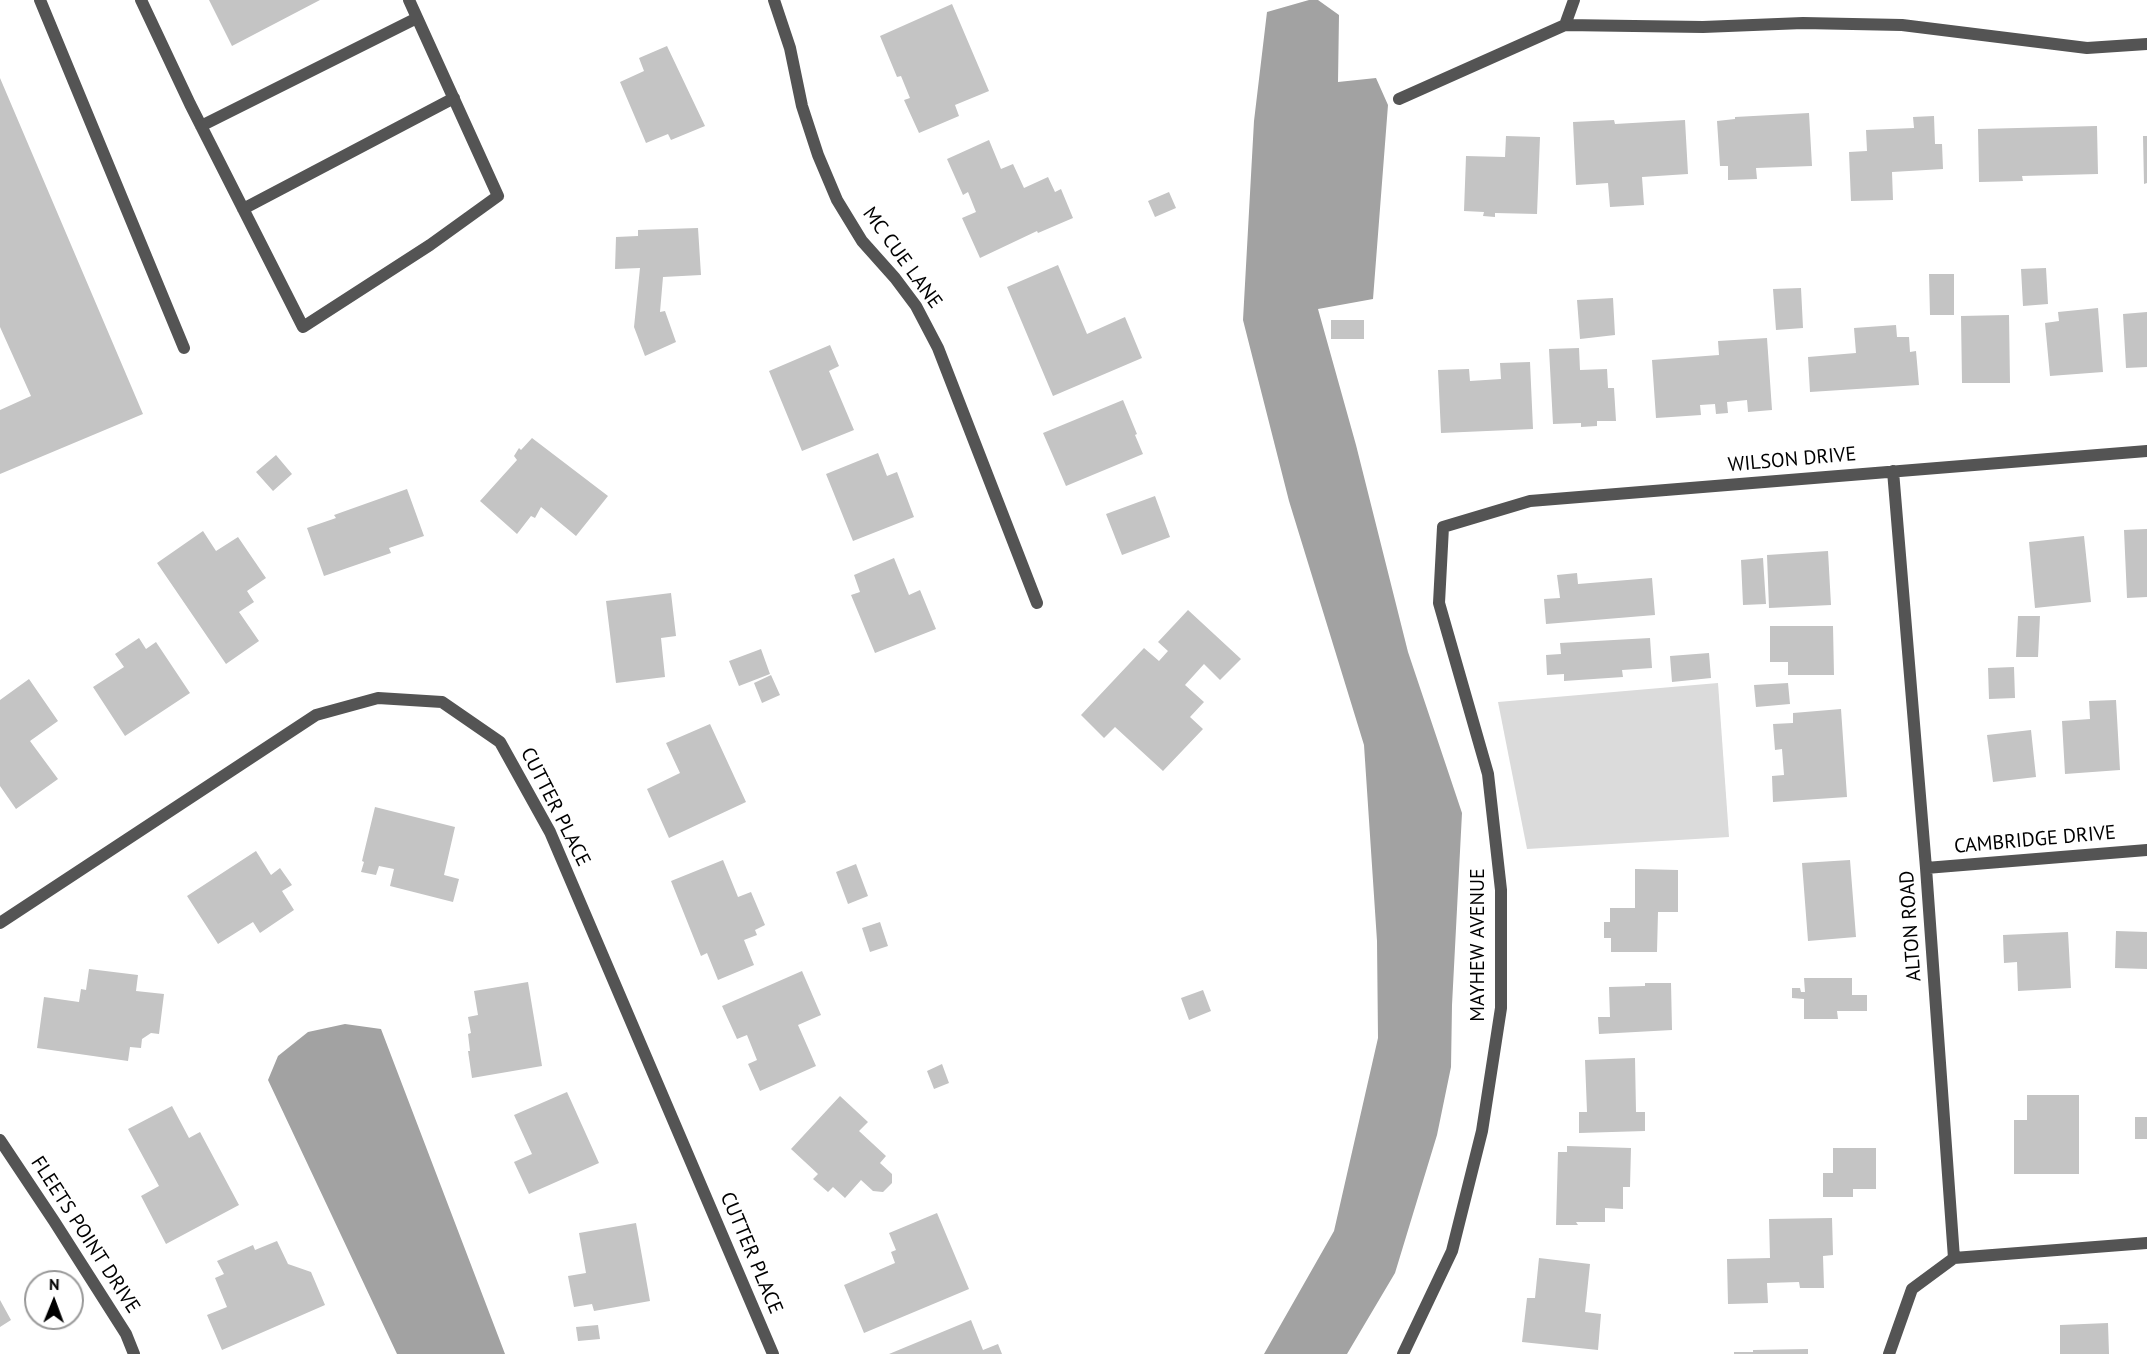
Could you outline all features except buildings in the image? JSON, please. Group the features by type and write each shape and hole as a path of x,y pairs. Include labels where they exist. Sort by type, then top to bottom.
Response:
{"street":[{"path":"40,0 184,348"},
{"path":"141,0 201,126 303,327 430,245 498,196 409,0"},
{"name":"MC CUE LANE","path":"774,0 790,48 802,106 818,155 837,200 862,241 916,306 938,348 1037,603"},
{"path":"1565,25 1574,0"},
{"path":"201,126 417,18"},
{"path":"1399,99 1565,25 1703,27 1803,23 1902,25 2087,48 2147,44"},
{"path":"243,208 454,98"},
{"name":"WILSON DRIVE","path":"1443,527 1530,501 2147,452"},
{"name":"ALTON ROAD","path":"1893,471 1926,868 1954,1258"},
{"name":"MAYHEW AVENUE","path":"1403,1354 1452,1251 1482,1131 1501,1008 1501,890 1488,774 1440,603 1443,527"},
{"name":"CUTTER PLACE","path":"0,922 316,715 378,698 442,702 500,742 550,832 773,1354"},
{"name":"CAMBRIDGE DRIVE","path":"1926,868 2147,850"},
{"name":"FLEETS POINT DRIVE","path":"0,1140 126,1334 134,1354"},
{"path":"1889,1354 1912,1289 1954,1258 2147,1243"}],"shaded area":[{"path":"1309,0 1318,0 1339,15 1338,82 1376,78 1388,105 1373,299 1318,309 1356,445 1408,652 1462,813 1451,1067 1437,1135 1395,1273 1347,1354 1264,1354 1334,1231 1378,1038 1377,941 1364,745 1289,501 1243,320 1254,121 1267,12"},
{"path":"1718,683 1729,837 1527,849 1498,702"},
{"path":"345,1024 381,1029 505,1354 397,1354 268,1080 278,1056 308,1032"}]}
